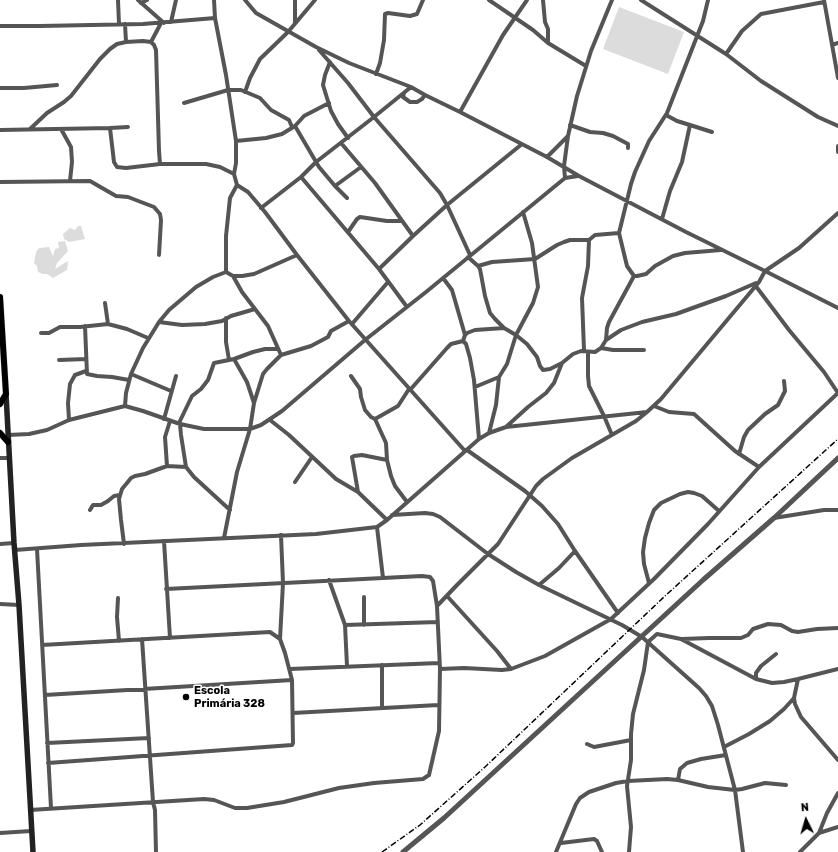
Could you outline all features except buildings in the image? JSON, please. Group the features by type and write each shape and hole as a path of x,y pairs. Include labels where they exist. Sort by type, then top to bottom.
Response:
{"main road":[{"path":"0,297 2,366 6,394 33,852"},
{"path":"0,404 6,394"},
{"path":"0,433 8,438"}],"street":[{"path":"118,0 119,24"},
{"path":"140,2 147,0"},
{"path":"171,22 176,0"},
{"path":"214,0 215,18 236,141 236,163 234,174 237,185 248,192 350,323 466,451 506,476 542,506 558,524 618,613"},
{"path":"245,0 256,13 316,47 348,63 411,87 425,96 460,112 547,157 579,176 721,250 838,308"},
{"path":"295,0 295,24"},
{"path":"245,92 250,78 260,59 288,32 315,0"},
{"path":"376,74 380,63 384,40 384,16 388,13 415,15 419,12 423,0"},
{"path":"489,0 533,30 548,43 586,66"},
{"path":"460,112 503,35 526,0"},
{"path":"543,0 545,22 548,29 548,43"},
{"path":"565,178 564,166 570,125 586,66 612,0"},
{"path":"641,0 726,54 761,82 818,116 838,126"},
{"path":"634,276 627,266 619,233 627,200 635,172 649,141 666,115 703,21 708,0"},
{"path":"726,54 742,31 761,14 824,1 838,78"},
{"path":"140,2 163,23"},
{"path":"0,26 163,23 215,18"},
{"path":"151,42 163,23"},
{"path":"125,24 126,42"},
{"path":"30,129 47,113 64,102 70,96 110,49 117,44 126,42 151,42 156,50 160,164"},
{"path":"832,45 838,43"},
{"path":"316,47 440,193 447,204 469,256 478,266 482,275 485,296 490,313 504,328 516,335 532,350 543,370 550,369 562,363 573,354 586,351 595,352 601,348 606,340 626,328 642,322 676,314 759,282"},
{"path":"330,62 323,85 331,111 348,138"},
{"path":"0,88 24,88 57,85"},
{"path":"261,208 301,177 316,162 411,87"},
{"path":"184,103 228,90 245,92 260,98 266,106 289,120 319,167 347,198"},
{"path":"404,93 403,97 410,102 417,102 425,96"},
{"path":"236,141 255,140 276,136 294,127 304,116 329,103"},
{"path":"666,115 677,121 712,132"},
{"path":"570,125 590,132 603,133 613,136 628,144 628,148"},
{"path":"662,219 670,191 682,162 690,125"},
{"path":"0,130 128,127"},
{"path":"110,128 114,162 117,167 126,168 160,164 206,164 220,167 234,174"},
{"path":"61,129 71,147 72,162 70,181"},
{"path":"547,157 568,136"},
{"path":"341,143 362,167 413,236"},
{"path":"379,269 447,204 522,144"},
{"path":"838,146 838,152"},
{"path":"335,186 362,167"},
{"path":"8,438 47,430 69,420 125,406 139,409 180,424 204,429 250,429 270,420 316,383 365,340 565,178 579,176"},
{"path":"301,177 379,269 407,307"},
{"path":"0,182 90,181 116,196 128,197 154,207 160,214 161,220 159,255"},
{"path":"226,272 227,224 230,198 237,185"},
{"path":"489,433 496,405 499,377 507,364 516,335 536,296 538,279 530,233 523,212"},
{"path":"437,606 505,535 530,496 543,479 572,458 636,421 654,406 759,282 765,271 799,248 838,213"},
{"path":"348,232 360,217 387,221 402,221"},
{"path":"478,266 497,262 535,260 557,245 570,240 589,240 595,235 619,233"},
{"path":"589,240 588,266 582,298 589,386 612,435"},
{"path":"634,276 642,276 659,263 679,254 721,250"},
{"path":"226,272 233,276 254,274 297,255"},
{"path":"125,406 131,374 148,338 159,322 169,310 196,287 213,277 226,272"},
{"path":"233,276 236,283 268,326 281,355"},
{"path":"606,340 607,328 634,276"},
{"path":"443,278 452,290 465,335"},
{"path":"224,538 238,472 250,429 254,403 267,369 281,355 311,346 328,337 331,331 350,323 388,282"},
{"path":"440,669 511,669 545,656 611,620 708,524 759,467 838,393 824,372 789,330 755,285"},
{"path":"105,303 108,324"},
{"path":"159,322 192,325 219,322 226,318 255,309"},
{"path":"226,318 226,342 229,360"},
{"path":"40,333 49,333 60,327 108,324 127,329 148,338"},
{"path":"85,326 87,374 129,380"},
{"path":"463,341 465,335 470,331 504,328"},
{"path":"463,341 466,344 470,358 476,387 479,439"},
{"path":"375,419 398,406 410,389 451,344 463,341"},
{"path":"601,348 613,350 644,350"},
{"path":"230,510 186,467 180,424 192,396 202,389 208,380 214,363 234,359 265,349 278,349"},
{"path":"58,360 86,359"},
{"path":"234,359 247,382 254,403"},
{"path":"506,426 546,393 554,384 562,363"},
{"path":"69,420 68,403 70,384 75,375 86,371"},
{"path":"131,374 172,390"},
{"path":"164,419 176,376"},
{"path":"351,376 360,389 361,397 367,413 375,419 386,443 387,460 391,476 395,486 407,502"},
{"path":"476,387 499,377"},
{"path":"739,454 744,436 748,430 778,405 785,391 784,381"},
{"path":"654,406 669,412 694,414 739,454 759,467"},
{"path":"15,550 342,532 377,527 387,520 479,439 489,433 506,426 647,412"},
{"path":"270,420 289,435 336,479 358,492 387,520"},
{"path":"167,466 165,437 170,421"},
{"path":"358,492 352,457 362,455 387,460"},
{"path":"295,482 312,457"},
{"path":"0,458 9,458"},
{"path":"404,852 444,818 575,696 774,518 838,458"},
{"path":"124,544 120,513 120,495 122,489 131,478 167,466 186,467"},
{"path":"650,583 644,564 644,545 649,523 654,510 661,503 688,492 702,496 719,511"},
{"path":"90,510 93,506 102,505 114,496 120,495"},
{"path":"774,518 824,510 838,510"},
{"path":"392,515 425,513 440,516 488,554 516,572 642,637 706,696 712,706 735,790 743,852"},
{"path":"377,527 382,578"},
{"path":"48,763 292,745 292,680 280,639 283,583 281,535"},
{"path":"164,541 170,638"},
{"path":"0,544 14,544"},
{"path":"36,549 51,808"},
{"path":"539,585 559,568 575,551"},
{"path":"30,810 204,799 214,800 234,808 247,808 284,802 339,788 374,783 424,779 428,776 438,738 440,669 437,606 434,582 430,577 422,576 330,580 166,589"},
{"path":"330,580 345,625 347,666"},
{"path":"447,596 497,650 511,669"},
{"path":"364,597 364,624"},
{"path":"118,598 117,617 119,641"},
{"path":"0,604 19,605"},
{"path":"345,625 438,622"},
{"path":"681,640 741,638 748,635 753,629 768,624 782,626 798,632 838,628"},
{"path":"42,645 270,632 280,639"},
{"path":"629,852 630,827 628,781 631,760 633,714 644,670 648,642 657,634 681,640 756,679 778,683 838,668"},
{"path":"142,639 153,802 155,810 156,852"},
{"path":"756,679 756,673 761,666 776,654"},
{"path":"290,669 439,663"},
{"path":"382,665 382,708"},
{"path":"798,679 794,698 801,717 838,760"},
{"path":"45,695 292,680"},
{"path":"724,747 770,721 794,698"},
{"path":"292,713 438,705"},
{"path":"47,743 149,738"},
{"path":"587,744 594,747 631,740"},
{"path":"678,780 680,769 687,763 726,755"},
{"path":"556,852 576,804 580,798 597,789 628,781 678,780 708,787 735,790 765,783 786,785"},
{"path":"800,852 819,833 827,813 838,793"},
{"path":"819,833 838,827"},
{"path":"0,833 31,831"},
{"path":"561,843 594,839 602,852"}],"shaded area":[{"path":"619,7 684,32 668,74 603,49"},
{"path":"78,226 81,226 85,239 69,242 64,239 63,234 70,228 75,230"},
{"path":"65,241 68,251 57,263 55,269 68,261 67,270 53,278 47,274 38,272 37,266 34,263 36,252 39,248 49,247 53,256 55,249 59,248 58,242"}],"railway":[{"path":"382,852 420,825 485,767 665,596 838,439"}],"place":[{"name":"Escola Primária 328","path":"186,697"}]}
